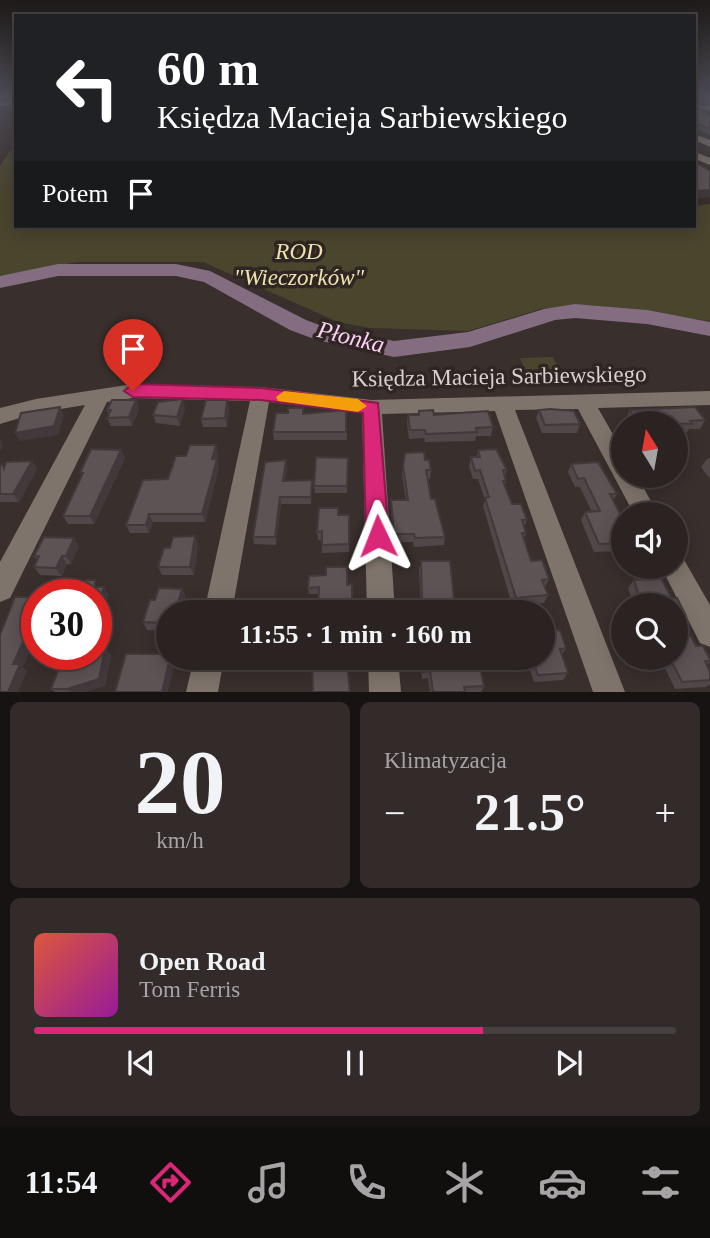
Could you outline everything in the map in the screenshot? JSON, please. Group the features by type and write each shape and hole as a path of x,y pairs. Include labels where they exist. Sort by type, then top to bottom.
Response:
{"street":[{"name":"Księdza Macieja Sarbiewskiego","path":"0,416 36,406 133,391 261,394 372,407 709,397"},
{"path":"0,589 101,394"},
{"path":"220,600 261,394"},
{"path":"584,401 611,450"},
{"path":"503,405 609,692"},
{"path":"372,407 380,600"},
{"path":"681,579 710,633"},
{"path":"202,692 207,670"},
{"path":"384,670 385,692"}],"green space":[{"name":"ROD \"Wieczorków\"","path":"10,151 14,151 14,228 696,228 696,206 710,204 710,321 593,305 541,309 468,331 370,328 338,322 203,262 77,262 0,276 0,166"},
{"path":"553,357 563,376 528,378 520,358"}],"building":[{"path":"696,163 710,171 710,190 696,191"},
{"path":"183,399 177,417 153,415 158,402"},
{"path":"112,400 136,400 129,417 107,418 111,410 107,410"},
{"path":"206,400 227,400 225,418 201,419"},
{"path":"60,407 54,426 15,433 21,413"},
{"path":"695,407 705,420 690,421 692,424 688,424 688,411 630,410"},
{"path":"288,408 303,408 303,414 346,410 346,432 273,432 276,413 288,413"},
{"path":"433,410 434,415 488,411 493,427 476,428 477,432 426,434 425,430 410,430 408,415 419,415 419,411"},
{"path":"539,410 574,411 580,424 545,425"},
{"path":"190,445 216,445 212,459 217,459 202,514 149,514 146,525 126,525 143,480 168,479 176,456 186,456"},
{"path":"91,449 121,450 90,516 63,516 83,473 80,473"},
{"path":"496,449 507,470 503,470 506,481 503,481 512,504 521,504 527,520 522,520 526,533 522,533 531,561 542,560 549,579 542,580 548,595 516,598 485,498 489,497 480,470 475,471 471,457 480,457 478,450"},
{"path":"424,452 431,470 426,470 431,499 435,499 445,537 415,538 414,534 394,534 391,500 408,500 403,466 405,453"},
{"path":"316,457 348,458 347,486 314,486"},
{"path":"286,460 283,481 312,480 311,497 280,497 275,537 253,537 265,462"},
{"path":"32,461 13,494 0,494 2,464 4,469 6,462"},
{"path":"598,462 617,494 610,494 614,502 611,502 611,544 599,544 585,512 600,511 584,478 578,479 571,464"},
{"path":"319,508 338,508 338,515 349,515 349,544 322,545 322,531 317,532"},
{"path":"195,536 190,567 158,567 164,548 170,548 173,537"},
{"path":"44,537 74,538 66,556 62,556 56,568 34,567 39,556 34,556"},
{"path":"421,561 450,561 454,599 422,600"},
{"path":"326,567 347,567 347,585 352,584 352,600 318,600 319,587 308,588 309,576 326,575"},
{"path":"662,579 669,593 638,593 634,580"},
{"path":"159,588 182,589 179,600 156,600 156,623 143,622 150,600 155,600"},
{"path":"15,597 21,597 21,646 13,664 20,664 8,692 0,692 0,635"},
{"path":"555,630 560,630 566,648 560,649 568,673 538,675 536,670 555,670"},
{"path":"688,636 691,636 696,646 703,646 710,660 705,661 710,680 682,682 676,670 688,670"},
{"path":"126,654 156,654 156,670 167,670 162,692 115,692"},
{"path":"58,670 101,670 99,679 67,689 51,689"},
{"path":"312,670 348,670 350,692 313,692"},
{"path":"423,670 481,670 484,686 464,687 465,692 433,692 430,671"}],"waterway":[{"name":"Płonka","path":"0,282 58,270 176,270 210,277 298,325 325,335 394,349 470,339 552,314 575,311 647,317 710,329"}],"slow traffic":[{"path":"284,397 358,406"}],"route":[{"path":"133,391 261,394 372,407 378,536"}]}
